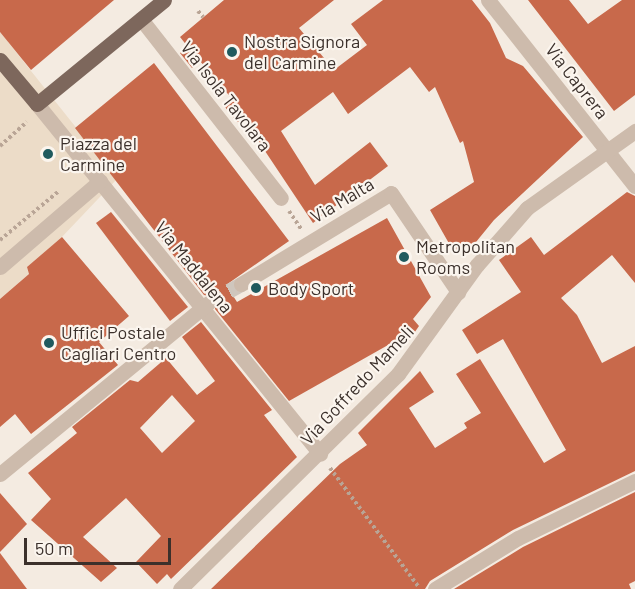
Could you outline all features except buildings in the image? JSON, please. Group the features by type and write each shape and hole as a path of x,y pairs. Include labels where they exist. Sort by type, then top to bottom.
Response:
{"main road":[{"path":"0,60 38,104 164,0"}],"street":[{"name":"Via Caprera","path":"488,0 635,186"},
{"name":"Via Isola Tavolara","path":"141,19 281,198"},
{"name":"Via Maddalena","path":"38,104 205,304 320,454"},
{"name":"Via Goffredo Mameli","path":"180,589 320,454 398,374 458,292 526,208 635,131"},
{"path":"0,267 100,181"},
{"name":"Via Malta","path":"241,284 391,193 458,292"},
{"path":"1,471 205,304"},
{"path":"435,589 518,538 635,481"}],"path":[{"path":"198,11 203,17"},
{"path":"21,114 33,129"},
{"path":"0,146 27,122"},
{"path":"0,240 66,185"},
{"path":"281,198 310,242"},
{"path":"330,468 420,589"}],"shaded area":[{"name":"Piazza del Carmine","path":"0,32 117,179 60,239 27,267 29,274 0,299"}],"tunnel":[{"path":"209,302 241,284"}],"place":[{"name":"Nostra Signora del Carmine","path":"232,52"},
{"name":"Piazza del Carmine","path":"48,154"},
{"name":"Metropolitan Rooms","path":"404,257"},
{"name":"Body Sport","path":"256,288"},
{"name":"Uffici Postale Cagliari Centro","path":"49,343"}]}
